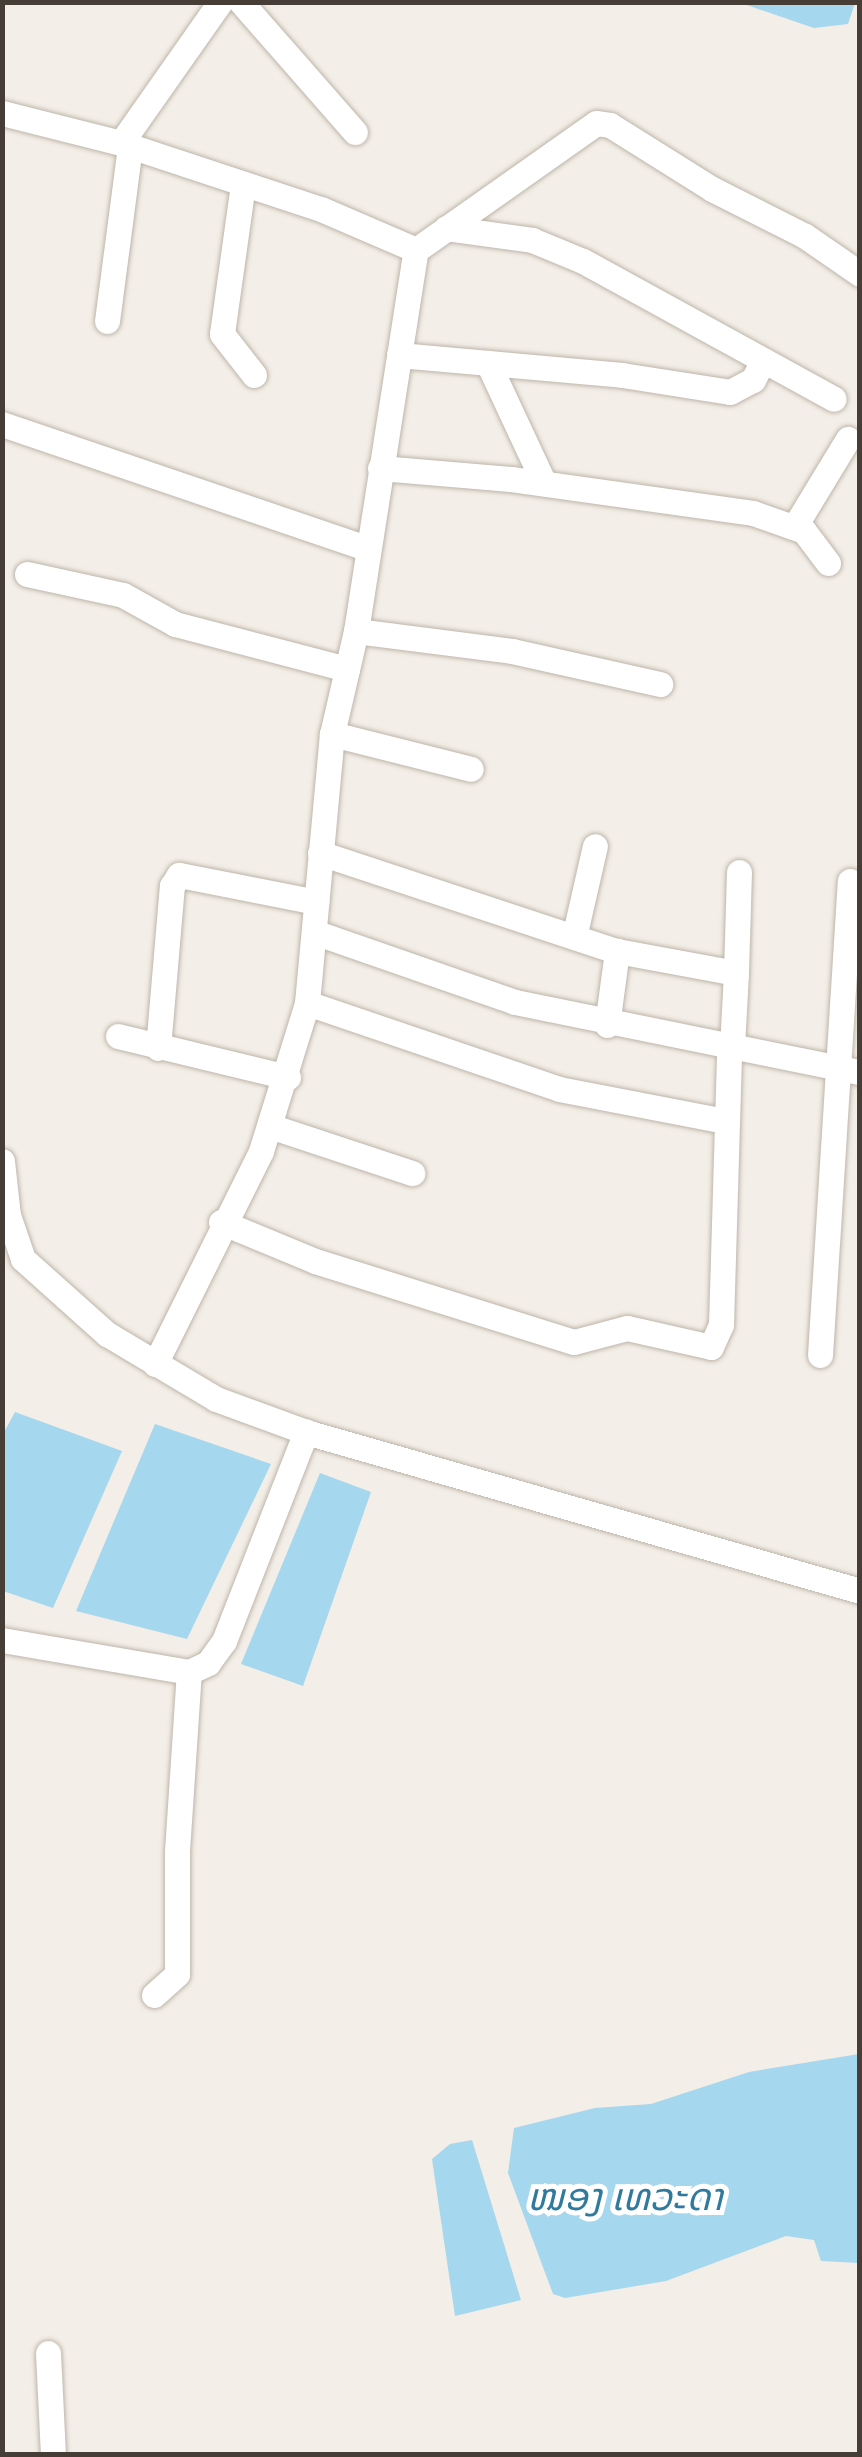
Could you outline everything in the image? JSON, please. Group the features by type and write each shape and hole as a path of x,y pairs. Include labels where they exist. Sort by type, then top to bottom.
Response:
{"street":[{"path":"108,321 125,145 220,2"},
{"path":"241,2 355,132"},
{"path":"2,112 125,145 244,184 416,250"},
{"path":"155,1364 270,1126 288,1078 307,1003 332,734 356,631 366,548 416,250 596,122 610,124 712,189 805,236 860,274"},
{"path":"244,184 222,334 254,375"},
{"path":"446,228 532,240 583,261 834,399"},
{"path":"398,355 730,392 752,380 763,360"},
{"path":"488,363 544,483"},
{"path":"2,424 366,548"},
{"path":"796,526 848,438"},
{"path":"380,468 544,483 752,513 796,526 828,563"},
{"path":"27,574 123,596 175,624 348,669"},
{"path":"356,631 512,651 660,684"},
{"path":"332,734 471,769"},
{"path":"575,933 595,846"},
{"path":"320,853 575,933 618,951 736,974"},
{"path":"221,1222 315,1262 574,1342 627,1328 711,1347 721,1325 725,1121 739,872"},
{"path":"158,1048 172,886 179,874 316,902"},
{"path":"820,1355 849,1070 850,881"},
{"path":"314,932 515,1002 607,1024 849,1070"},
{"path":"607,1024 618,951"},
{"path":"307,1003 559,1089 725,1121"},
{"path":"118,1036 288,1078"},
{"path":"270,1126 412,1174"},
{"path":"2,1161 8,1215 23,1258 108,1334 216,1399 306,1432 860,1591"},
{"path":"2,1640 190,1672 208,1663 224,1641 306,1432"},
{"path":"154,1996 177,1974 179,1801 190,1672"},
{"path":"48,2353 53,2454"}],"water":[{"path":"855,2 848,24 814,28 741,3"},
{"path":"15,1412 122,1451 53,1608 3,1591 3,1434"},
{"path":"155,1424 271,1464 187,1639 76,1611"},
{"path":"320,1473 371,1492 303,1686 241,1664"},
{"name":"ໜອງ ເທວະດາ","path":"859,2054 859,2263 821,2261 814,2240 786,2236 666,2281 565,2298 553,2294 508,2173 514,2128 595,2108 651,2104 749,2072"},
{"path":"472,2140 521,2300 455,2316 432,2159 450,2144"}]}
